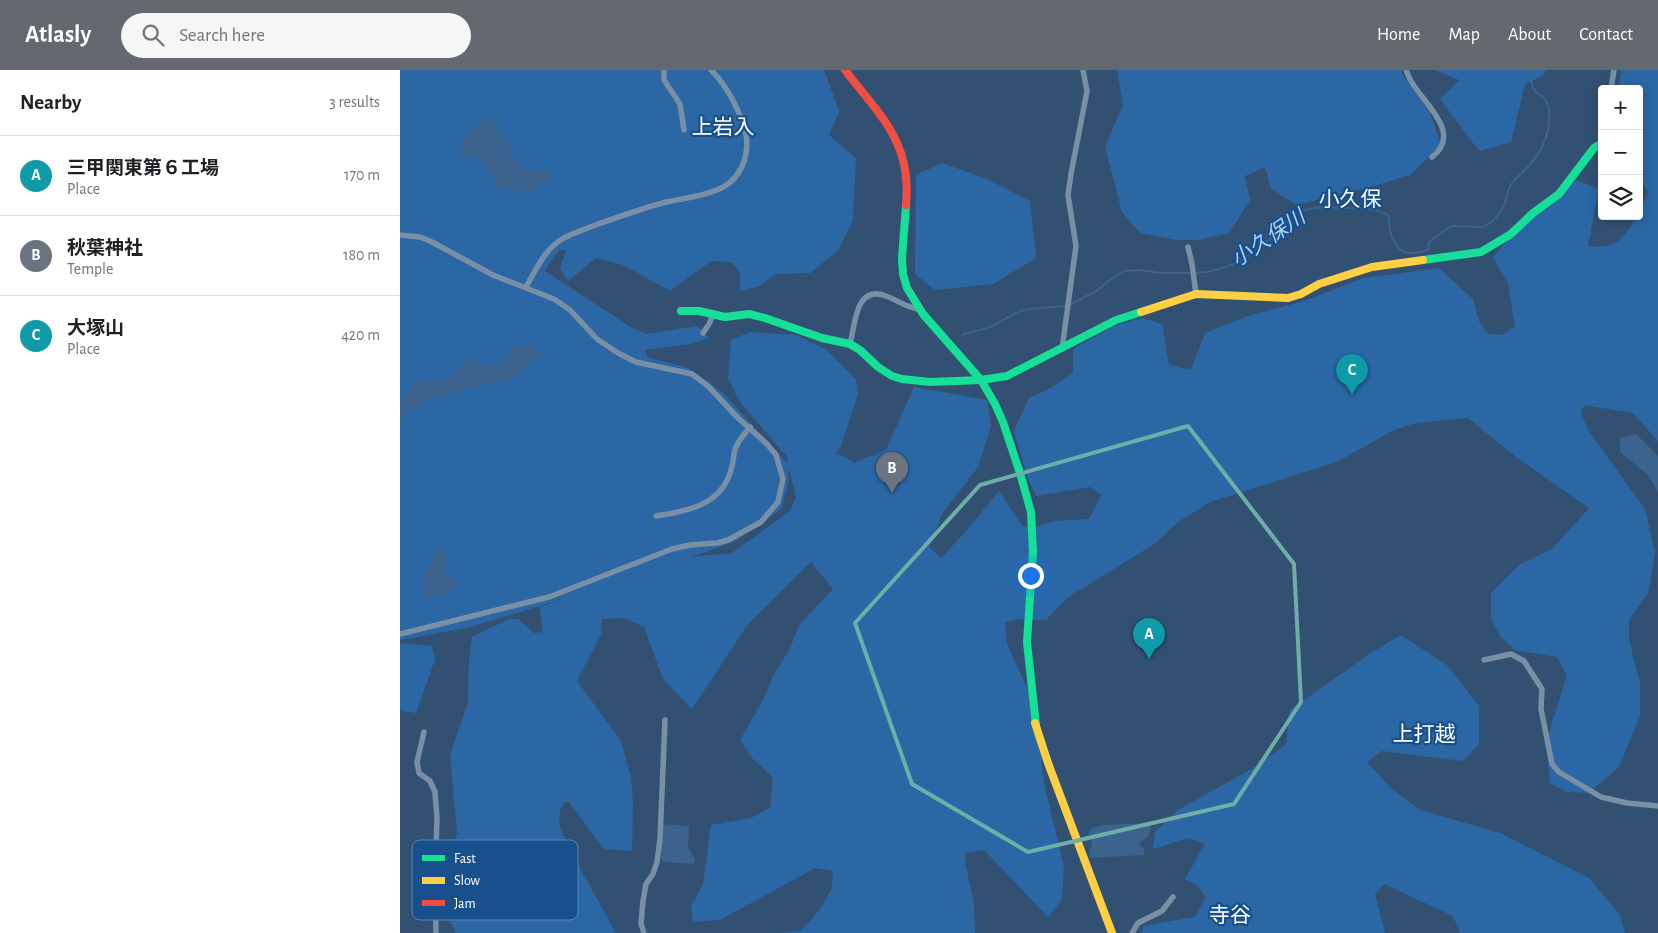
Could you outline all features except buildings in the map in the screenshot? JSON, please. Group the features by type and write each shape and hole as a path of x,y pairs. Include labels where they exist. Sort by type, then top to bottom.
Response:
{"street":[{"path":"664,70 664,80 680,104 684,130"},
{"path":"526,287 542,258 563,238 618,216 714,191 727,185 738,175 744,163 747,149 746,136 738,110 728,91 711,70"},
{"path":"845,70 894,134 902,152 907,183 902,241 903,270 907,288 919,309 981,380 995,404 1003,422 1028,498 1032,521 1032,548 1030,552 1023,623 1022,650 1030,704 1048,763 1112,933"},
{"path":"1062,349 1076,246 1068,195 1087,91 1083,70"},
{"path":"1406,70 1411,81 1440,121 1444,133 1443,145 1440,151 1432,157"},
{"path":"1612,85 1614,70"},
{"path":"681,311 699,311 725,317 750,314 822,338 850,344 860,350 878,367 892,376 902,379 930,382 981,380 1007,376 1116,320 1196,294 1288,298 1301,294 1320,284 1372,267 1481,252 1511,234 1533,213 1559,194 1594,148 1598,146"},
{"path":"400,235 420,237 493,275 554,299 570,310 596,339 636,362 692,374 708,386 767,444 776,455 782,479 778,502 761,522 728,540 672,549 549,597 400,634"},
{"path":"1188,247 1196,294"},
{"path":"850,344 856,315 871,294 877,293 919,309"},
{"path":"702,333 713,315"},
{"path":"656,516 693,509 716,496 722,489 732,466 737,444 750,427"},
{"path":"1484,660 1511,654 1524,661 1542,689 1540,709 1552,764 1558,772 1601,797 1627,803 1658,806"},
{"path":"644,933 641,924 644,892 657,862 660,839 665,720"},
{"path":"424,732 417,762 419,773 430,781 435,792 436,840"},
{"path":"1132,933 1138,923 1162,911 1173,897"},
{"path":"436,920 436,933"}],"highlighted area":[{"path":"1188,426 1294,564 1301,702 1234,804 1028,852 912,784 855,623 980,485"}],"shaded area":[{"path":"400,70 824,70 839,111 829,135 856,158 853,220 838,251 810,273 775,274 760,286 740,291 740,272 731,262 711,261 670,291 623,265 596,258 568,281 560,269 566,250 559,250 545,271 632,328 647,334 697,326 709,338 690,344 645,350 647,357 688,368 722,392 788,464 787,457 740,402 728,378 731,340 750,332 796,335 827,350 856,379 858,394 841,446 835,454 846,457 854,463 886,450 914,387 987,400 991,426 978,467 942,514 929,547 941,558 999,491 1023,527 1039,526 1054,521 1089,519 1102,495 1090,487 1036,496 1027,476 1014,431 1029,398 1051,388 1073,373 1073,349 1114,326 1142,318 1162,324 1169,365 1191,370 1205,333 1248,316 1304,301 1364,278 1439,268 1473,299 1479,321 1488,334 1503,335 1515,326 1508,283 1493,257 1529,217 1576,180 1598,189 1588,246 1598,247 1613,244 1623,236 1634,220 1643,220 1643,204 1648,192 1643,184 1643,85 1619,85 1621,70 1658,70 1658,441 1633,413 1584,405 1581,413 1588,430 1645,509 1655,553 1648,593 1629,620 1629,640 1640,684 1640,716 1619,767 1588,793 1567,792 1550,783 1546,742 1567,675 1557,657 1515,650 1501,637 1491,619 1491,593 1520,564 1552,549 1589,508 1516,457 1468,418 1416,423 1394,430 1337,462 1210,502 1178,522 1156,543 1067,598 1046,620 1019,619 1005,622 1007,644 1036,708 1044,783 1064,867 1062,899 1048,917 984,850 965,853 974,905 975,933 779,933 801,931 821,908 832,888 833,871 815,868 720,920 693,922 691,906 703,885 711,825 751,818 770,808 773,778 752,758 740,740 764,698 774,674 789,650 800,624 833,589 811,562 748,624 692,709 663,679 644,627 625,618 602,619 601,634 577,681 621,741 631,778 633,803 632,851 604,849 569,802 564,802 560,810 559,824 566,840 456,840 457,832 450,755 468,702 469,659 472,637 509,619 518,619 534,633 543,632 540,607 566,598 471,627 400,640","holes":["789,468 796,497 790,511 732,553 691,557 734,542 781,509 787,489"]},
{"path":"1117,70 1402,70 1402,74 1430,113 1441,145 1410,175 1367,188 1297,205 1271,189 1265,167 1245,176 1250,200 1229,233 1198,240 1177,240 1140,233 1122,212 1105,147 1123,105"},
{"path":"1435,70 1546,70 1542,76 1525,84 1511,142 1479,151 1440,99 1459,80"},
{"path":"497,118 499,135 507,143 515,159 528,168 550,172 547,181 526,195 517,189 497,186 485,165 476,157 463,157 461,149 465,135 483,122"},
{"path":"942,163 985,178 1030,201 1036,258 993,284 935,290 915,274 916,175"},
{"path":"514,345 535,348 544,360 531,360 521,373 505,381 426,401 408,412 400,422 403,398 408,390 418,381 447,379 467,359 483,366 505,363"},
{"path":"1636,434 1658,456 1658,492 1647,474 1620,452 1620,438"},
{"path":"438,550 445,551 445,569 448,577 457,581 456,585 447,593 431,598 431,595 425,597 423,580"},
{"path":"1401,635 1447,665 1479,706 1479,744 1463,761 1382,751 1367,762 1391,788 1420,810 1500,833 1589,878 1620,915 1625,933 1460,933 1453,916 1384,884 1375,894 1385,933 1142,933 1143,926 1195,917 1206,897 1197,885 1185,879 1205,844 1189,838 1153,849 1155,832 1178,810 1253,768 1286,744 1290,710 1369,654"},
{"path":"400,643 432,646 435,659 416,713 400,710"},
{"path":"1152,823 1148,837 1140,842 1144,848 1144,855 1089,858 1092,841 1088,834 1092,828 1102,825"},
{"path":"662,824 689,826 688,847 695,858 694,864 663,862 661,857"},
{"path":"578,865 616,933 456,933 450,920 578,920"}],"waterway":[{"name":"小久保川","path":"1196,273 1221,269 1242,260 1261,247 1297,215 1314,208 1364,208 1385,213 1389,216 1389,227 1395,244 1409,253 1426,251 1429,242 1451,226 1486,226 1501,211 1510,186 1534,159 1542,147 1547,134 1549,110 1545,99 1533,87 1532,78 1535,70"},
{"name":"小久保川","path":"1071,304 1095,292 1124,271 1191,273"},
{"name":"小久保川","path":"962,335 990,327 1020,311 1066,306"}],"traffic: fast":[{"path":"1423,260 1481,252 1511,234 1533,213 1559,194 1594,148 1598,146"},
{"path":"906,205 902,259 903,274 907,288 923,314 981,380 995,404 1003,422 1031,512 1033,552 1027,642 1036,725"},
{"path":"681,311 699,311 725,317 749,314 765,318 822,338 850,344 892,376 930,382 981,380 1007,376 1116,320 1141,312"}],"traffic: slow":[{"path":"1141,312 1196,294 1288,298 1301,294 1319,284 1372,267 1423,260"},
{"path":"1035,723 1048,763 1112,933"}],"traffic: jam":[{"path":"845,70 882,117 899,147 907,183 906,205"}],"place":[{"name":"大塚山","path":"1352,395"},
{"name":"秋葉神社","path":"892,493"},
{"name":"三甲関東第６工場","path":"1149,659"}],"district":[{"name":"上岩入","path":"723,127"},
{"name":"小久保","path":"1350,199"},
{"name":"上打越","path":"1424,734"},
{"name":"寺谷","path":"1230,915"}]}
